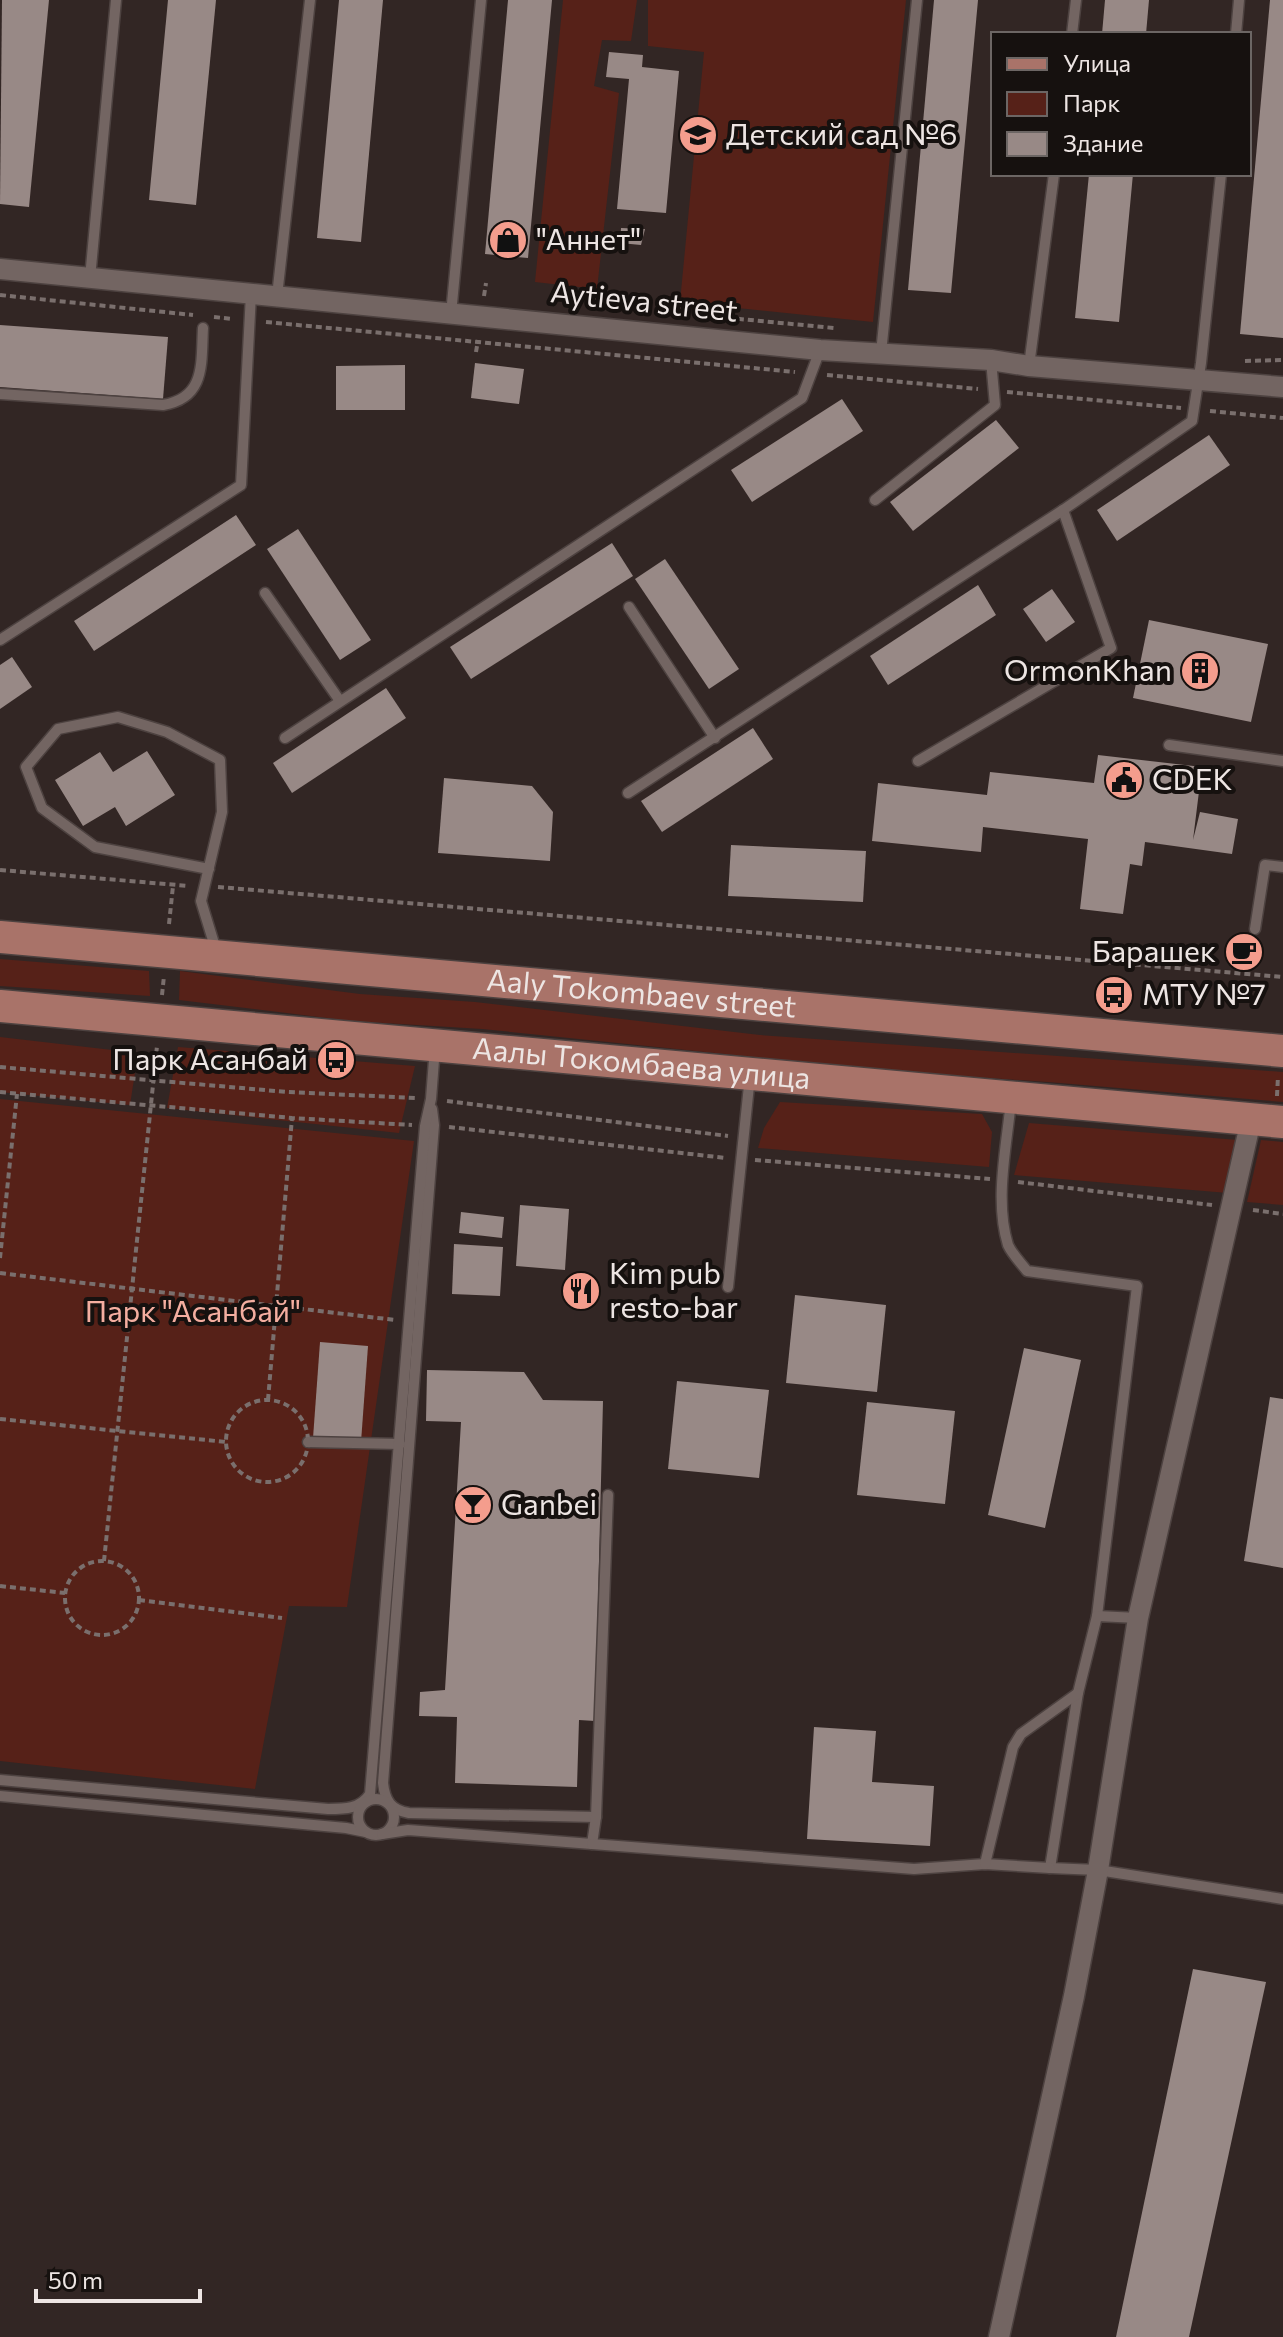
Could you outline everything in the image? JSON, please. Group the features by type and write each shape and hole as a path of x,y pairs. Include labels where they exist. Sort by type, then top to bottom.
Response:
{"main road":[{"name":"Aaly Tokombaev street","path":"0,937 1281,1061"},
{"name":"Аалы Токомбаева улица","path":"0,1006 1012,1098 1270,1115"}],"street":[{"name":"Aytieva street","path":"0,269 820,350 991,360 1029,366 1283,387"},
{"path":"999,2337 1074,1996 1098,1870 1138,1618 1233,1208 1270,1115"}],"lane":[{"path":"90,278 116,0"},
{"path":"277,296 310,0"},
{"path":"451,314 481,0"},
{"path":"881,353 917,0"},
{"path":"1072,32 1076,0"},
{"path":"1236,32 1239,0"},
{"path":"1029,366 1054,176"},
{"path":"628,793 1063,510 1192,421 1221,176"},
{"path":"0,640 241,485 251,294"},
{"path":"0,394 163,405 175,403 191,395 196,384 202,362 203,328"},
{"path":"285,738 802,398 820,350"},
{"path":"875,500 995,405 991,360"},
{"path":"918,761 1111,648 1063,510"},
{"path":"265,593 340,701"},
{"path":"629,607 715,738"},
{"path":"209,869 95,847 42,808 26,767 58,729 118,717 167,732 220,760 222,812 209,869 205,886 201,901 217,956"},
{"path":"1169,745 1283,761"},
{"path":"1255,929 1265,865 1283,867"},
{"path":"382,1834 393,1822 383,1783 435,1045"},
{"path":"728,1287 750,1074"},
{"path":"1012,1098 1003,1180 1004,1224 1009,1248 1027,1271 1137,1286 1097,1616 1078,1693 1050,1868"},
{"path":"366,1832 358,1812 370,1794 372,1781 410,1322 430,1126"},
{"path":"308,1442 400,1444"},
{"path":"592,1844 596,1817 608,1495"},
{"path":"1097,1616 1138,1618"},
{"path":"985,1864 1013,1747 1021,1734 1078,1693"},
{"path":"0,1780 328,1809 344,1809 370,1800 382,1800 397,1811 409,1813 596,1817"},
{"path":"0,1796 346,1828 382,1834 408,1830 914,1869 985,1864 1098,1870 1283,1899"}],"path":[{"path":"0,295 1283,418"},
{"path":"699,315 838,328"},
{"path":"1242,361 1283,360"},
{"path":"0,870 1283,977"},
{"path":"169,924 173,885"},
{"path":"162,1002 165,967"},
{"path":"104,1561 157,1043"},
{"path":"1270,1115 1281,1061"},
{"path":"0,1067 287,1092 431,1099 743,1138"},
{"path":"0,1092 151,1107 430,1126 741,1159 1003,1180 1283,1214"},
{"path":"0,1258 17,1094"},
{"path":"268,1400 292,1118"},
{"path":"0,1273 410,1322"},
{"path":"268,1400 281,1402 301,1418 308,1442 300,1466 280,1480 267,1482 255,1480 234,1466 226,1442 231,1421 238,1413 257,1402 268,1400"},
{"path":"0,1419 226,1442"},
{"path":"104,1561 126,1569 138,1589 139,1600 137,1611 124,1628 115,1634 93,1635 74,1623 68,1614 65,1593 69,1580 79,1569 104,1561"},
{"path":"0,1586 65,1593"},
{"path":"139,1600 282,1618"}],"green space":[{"path":"563,0 637,0 631,41 602,40 594,86 619,93 597,289 535,282"},
{"path":"648,0 906,0 873,322 680,302 704,52 648,46"},
{"path":"0,959 149,971 150,996 0,986"},
{"path":"180,971 360,994 475,1002 760,1035 1283,1072 1283,1102 901,1072 482,1029 352,1021 179,1000"},
{"path":"0,1037 138,1053 130,1105 0,1092"},
{"path":"178,1047 415,1066 399,1133 167,1108"},
{"name":"Парк \"Асанбай\"","path":"0,1099 414,1141 347,1607 289,1606 255,1789 0,1761"},
{"path":"780,1102 982,1114 992,1132 989,1167 758,1148 764,1128"},
{"path":"1029,1123 1238,1140 1228,1193 1014,1175"},
{"path":"1261,1140 1283,1142 1283,1205 1247,1202"}],"building":[{"path":"2,0 49,0 29,207 0,204"},
{"path":"168,0 216,0 196,205 149,200"},
{"path":"339,0 383,0 361,242 317,238"},
{"path":"508,0 552,0 528,258 485,254"},
{"path":"934,0 978,0 951,293 908,290"},
{"path":"1105,0 1149,0 1146,32 1102,32"},
{"path":"1270,0 1283,0 1283,338 1240,334"},
{"path":"609,52 643,55 642,67 679,71 666,213 617,209 629,79 606,77"},
{"path":"1089,176 1133,176 1119,322 1075,318"},
{"path":"621,228 645,229 641,245 620,243"},
{"path":"0,325 168,337 163,399 0,387"},
{"path":"475,363 524,369 519,404 471,398"},
{"path":"405,365 405,410 336,410 336,366"},
{"path":"842,399 863,431 752,502 731,470"},
{"path":"996,420 1019,448 913,531 890,502"},
{"path":"1209,435 1230,465 1117,541 1097,510"},
{"path":"236,515 256,545 94,651 74,621"},
{"path":"298,529 371,640 340,660 267,549"},
{"path":"612,543 633,576 471,679 450,647"},
{"path":"665,559 739,669 709,689 635,579"},
{"path":"978,585 996,615 888,685 870,656"},
{"path":"1052,589 1075,622 1046,642 1023,609"},
{"name":"OrmonKhan","path":"1149,620 1268,644 1251,722 1133,698"},
{"path":"12,657 32,687 0,709 0,665"},
{"path":"386,688 406,718 292,793 273,763"},
{"path":"753,728 773,759 662,832 641,801"},
{"path":"147,751 175,795 126,826 115,807 83,826 55,780 100,752 113,772"},
{"path":"1098,755 1202,767 1193,840 1200,812 1238,819 1232,854 1145,842 1142,866 1130,864 1123,914 1080,909 1088,839 983,827 981,852 872,841 878,783 987,795 990,772 1094,783"},
{"path":"444,778 532,786 553,812 550,861 438,853"},
{"path":"731,845 866,851 863,902 728,896"},
{"path":"520,1205 569,1209 565,1270 516,1266"},
{"path":"461,1212 504,1217 502,1238 459,1233"},
{"path":"454,1244 503,1247 500,1296 452,1294"},
{"path":"795,1295 886,1305 877,1392 786,1383"},
{"path":"320,1342 368,1346 361,1442 313,1438"},
{"path":"1024,1348 1081,1360 1045,1528 988,1515"},
{"path":"427,1370 524,1372 543,1400 603,1401 595,1721 579,1720 577,1787 455,1783 457,1717 419,1716 420,1692 445,1690 461,1422 426,1421"},
{"path":"677,1381 769,1390 759,1478 668,1469"},
{"path":"1270,1397 1283,1399 1283,1568 1244,1561"},
{"path":"867,1402 955,1411 945,1504 857,1495"},
{"path":"814,1727 876,1731 872,1782 934,1786 930,1846 807,1839"},
{"path":"1193,1969 1266,1982 1189,2337 1116,2337"}],"place":[{"name":"Детский сад №6","path":"698,135"},
{"name":"\"Аннет\"","path":"508,240"},
{"name":"OrmonKhan","path":"1200,671"},
{"name":"CDEK","path":"1124,780"},
{"name":"Барашек","path":"1244,952"},
{"name":"МТУ №7","path":"1114,995"},
{"name":"Парк Асанбай","path":"336,1060"},
{"name":"Kim pub resto-bar","path":"581,1291"},
{"name":"Ganbei","path":"473,1505"}]}
